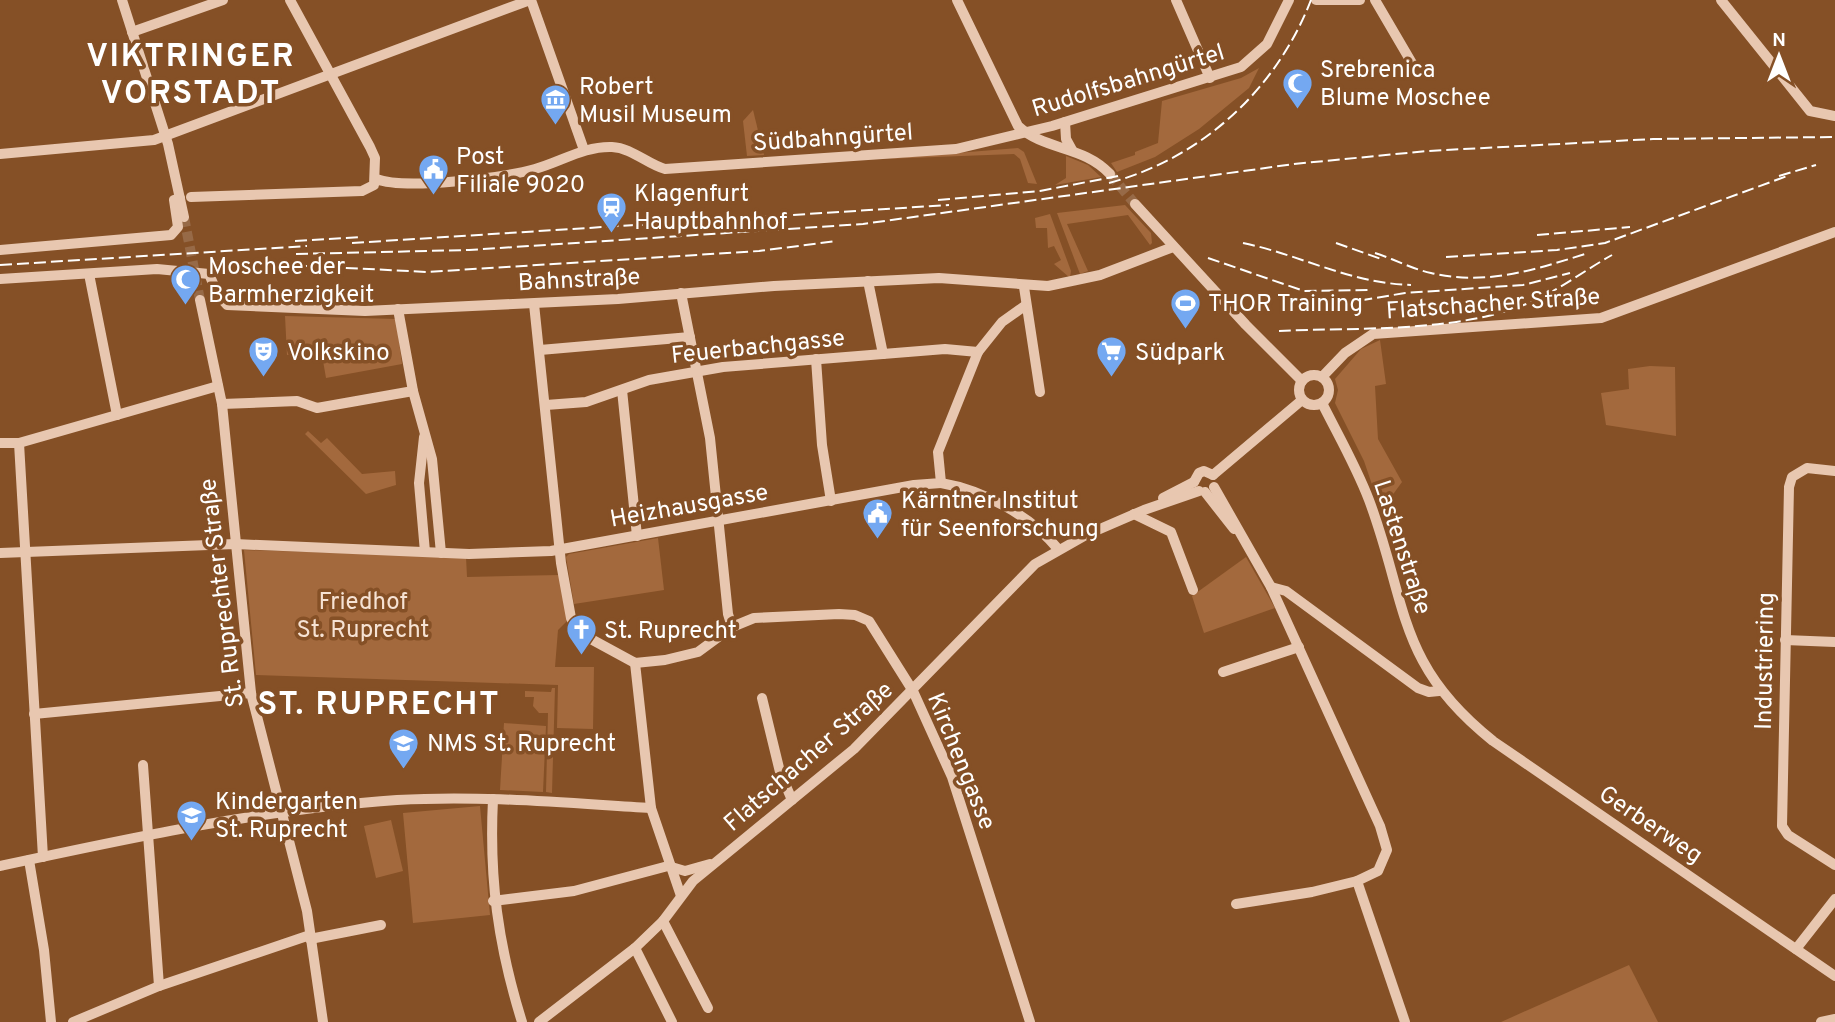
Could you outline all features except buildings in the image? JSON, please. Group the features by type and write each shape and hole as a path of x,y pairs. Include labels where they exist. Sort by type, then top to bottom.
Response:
{"street":[{"path":"122,0 185,198 184,217"},
{"path":"132,32 223,0"},
{"path":"0,250 172,235 178,227 174,200 185,198 369,190 376,179 370,147 290,0"},
{"path":"0,154 132,144 164,135 530,0 584,150"},
{"path":"957,0 1014,120 1027,132 1094,159 1110,174"},
{"path":"1176,0 1210,78"},
{"name":"Rudolfsbahngürtel","path":"1027,132 1241,67 1258,54 1273,33 1289,0"},
{"path":"1316,0 1360,0"},
{"path":"1375,0 1416,70"},
{"path":"1721,0 1810,111 1835,116"},
{"path":"1065,122 1066,139 1072,150"},
{"name":"Südbahngürtel","path":"376,179 399,183 499,176 536,169 584,150 619,148 666,169 683,169 956,149 1027,132"},
{"path":"1135,204 1302,381"},
{"name":"Flatschacher Straße","path":"1322,377 1345,353 1373,334 1601,318 1835,232"},
{"name":"Bahnstraße","path":"0,279 157,269 200,271 209,274 218,295 227,305 352,311 492,303 534,304 868,281 962,279 1024,287 1078,281 1173,247"},
{"path":"89,274 117,415"},
{"path":"868,281 883,354"},
{"path":"1024,287 1040,392"},
{"path":"681,293 698,372 720,521 728,614 732,627"},
{"name":"St. Ruprechter Straße","path":"200,300 222,404 251,694 307,911 323,1022"},
{"path":"534,304 560,550 571,618 578,632 635,663 651,808 668,866 681,896"},
{"path":"1026,305 1002,322 978,352 938,452 941,484 1008,508 1043,531 1058,549"},
{"path":"398,309 413,391 433,472 441,553"},
{"path":"540,350 690,337"},
{"name":"Feuerbachgasse","path":"546,405 586,402 649,380 723,366 945,349 978,352"},
{"path":"816,359 822,444 831,501"},
{"path":"1315,374 1322,377 1330,391 1322,403 1308,404 1302,400 1299,393 1302,381 1315,374"},
{"path":"0,443 19,443 218,386"},
{"path":"622,390 637,536"},
{"path":"222,404 302,401 309,407 317,408 413,391"},
{"path":"1236,904 1357,881 1378,871 1387,849 1271,587 1240,534 1203,488 1213,475 1302,400"},
{"name":"Lastenstraße","path":"1322,403 1368,499 1415,652 1447,700"},
{"path":"424,436 419,483 425,552"},
{"path":"19,443 43,857"},
{"name":"Industriering","path":"1835,471 1807,468 1792,477 1785,640 1782,826 1788,835 1835,865"},
{"name":"Flatschacher Straße","path":"540,1022 635,948 663,921 681,896 717,862 854,749 1035,564 1058,549 1139,512 1203,488 1199,473 1205,471 1213,475"},
{"name":"Heizhausgasse","path":"0,553 235,544 441,553 560,550 914,485 941,484"},
{"path":"1139,512 1171,532 1193,590"},
{"path":"1271,587 1286,591 1418,688 1429,692 1439,691"},
{"name":"Kirchengasse","path":"635,663 665,660 698,652 732,627 763,617 839,614 863,617 874,626 913,691 952,777 1030,1022"},
{"path":"1785,640 1835,642"},
{"path":"1223,672 1299,648"},
{"path":"34,714 251,694"},
{"path":"762,698 780,772 792,800"},
{"name":"Gerberweg","path":"1447,700 1493,741 1835,976"},
{"path":"143,765 159,986"},
{"path":"0,866 148,836 281,814 399,800 493,799 651,808"},
{"path":"493,799 493,901 506,972 522,1022"},
{"path":"29,860 44,950 51,1022"},
{"path":"493,901 574,891 668,866 685,871 717,862"},
{"path":"1357,881 1405,1022"},
{"path":"1796,949 1822,912 1835,899"},
{"path":"663,921 708,1008"},
{"path":"74,1022 159,986 310,937 381,925"},
{"path":"635,948 672,1022"},
{"path":"1821,1022 1835,1019"}],"green space":[{"path":"1259,68 1249,88 1199,129 1155,157 1117,172 1111,163 1158,143 1162,101 1241,78"},
{"path":"753,110 764,155 747,156 743,121"},
{"path":"1018,148 1024,152 1037,184 1028,183 1020,159 1014,154 883,159"},
{"path":"1066,156 1088,165 1101,177 1055,185 1066,178"},
{"path":"1125,205 1151,233 1152,243 1150,245 1128,215 1067,224 1088,271 1080,274 1057,213"},
{"path":"1050,214 1071,271 1070,278 1054,264 1061,260 1054,246 1048,248 1047,228 1036,228 1035,218"},
{"path":"285,316 396,319 402,364 326,378 322,355 362,347 309,356 306,353 287,355"},
{"path":"1380,340 1386,384 1375,386 1378,439 1402,482 1381,511 1364,461 1335,403 1338,390 1335,379 1361,349"},
{"path":"1675,367 1676,436 1606,425 1601,393 1629,389 1628,369"},
{"path":"308,431 321,443 327,438 362,474 395,471 396,485 366,494 305,434"},
{"path":"658,538 664,590 574,604 566,557 569,554"},
{"name":"Friedhof St. Ruprecht","path":"244,550 466,557 467,577 560,575 568,620 558,630 555,667 594,667 593,729 557,728 558,685 256,675"},
{"path":"1246,557 1275,608 1204,633 1192,596"},
{"path":"552,688 555,688 552,793 546,792 548,713 539,713 533,706 534,697 525,697 525,691 551,692"},
{"path":"504,723 546,726 543,792 500,790"},
{"path":"480,806 490,915 413,923 403,813"},
{"path":"391,820 403,871 376,878 364,826"},
{"path":"1629,965 1658,1022 1501,1022"}],"tunnel":[{"path":"1110,174 1135,204"},
{"path":"184,217 200,300"}],"railway":[{"path":"1109,183 1143,172 1175,157 1232,116 1278,63 1311,0"},
{"path":"296,254 469,250 863,224 1294,164 1427,151 1653,139 1835,137"},
{"path":"1779,176 1816,165"},
{"path":"938,200 1040,191 1118,176"},
{"path":"1446,257 1557,250 1605,243 1787,176"},
{"path":"352,243 949,205"},
{"path":"1537,235 1630,227"},
{"path":"295,241 361,237"},
{"path":"210,261 427,272 759,251 837,241"},
{"path":"1243,243 1346,274 1411,285"},
{"path":"1336,243 1384,260"},
{"path":"0,265 307,246"},
{"path":"1375,253 1424,271 1471,278 1509,274 1585,254"},
{"path":"1279,331 1411,327 1477,318 1538,299 1612,255"},
{"path":"1208,258 1304,291 1369,290"},
{"path":"1310,309 1405,293 1523,285 1570,273"}],"place":[{"name":"Srebrenica Blume Moschee","path":"1297,110"},
{"name":"Robert Musil Museum","path":"556,127"},
{"name":"Post Filiale 9020","path":"433,197"},
{"name":"Klagenfurt Hauptbahnhof","path":"611,234"},
{"name":"Moschee der Barmherzigkeit","path":"185,307"},
{"name":"THOR Training","path":"1185,330"},
{"name":"Volkskino","path":"264,379"},
{"name":"Südpark","path":"1112,379"},
{"name":"Kärntner Institut für Seenforschung","path":"878,541"},
{"name":"St. Ruprecht","path":"581,657"},
{"name":"NMS St. Ruprecht","path":"404,770"},
{"name":"Kindergarten St. Ruprecht","path":"192,842"}],"district":[{"name":"VIKTRINGER VORSTADT","path":"191,74"},
{"name":"ST. RUPRECHT","path":"379,703"}]}
